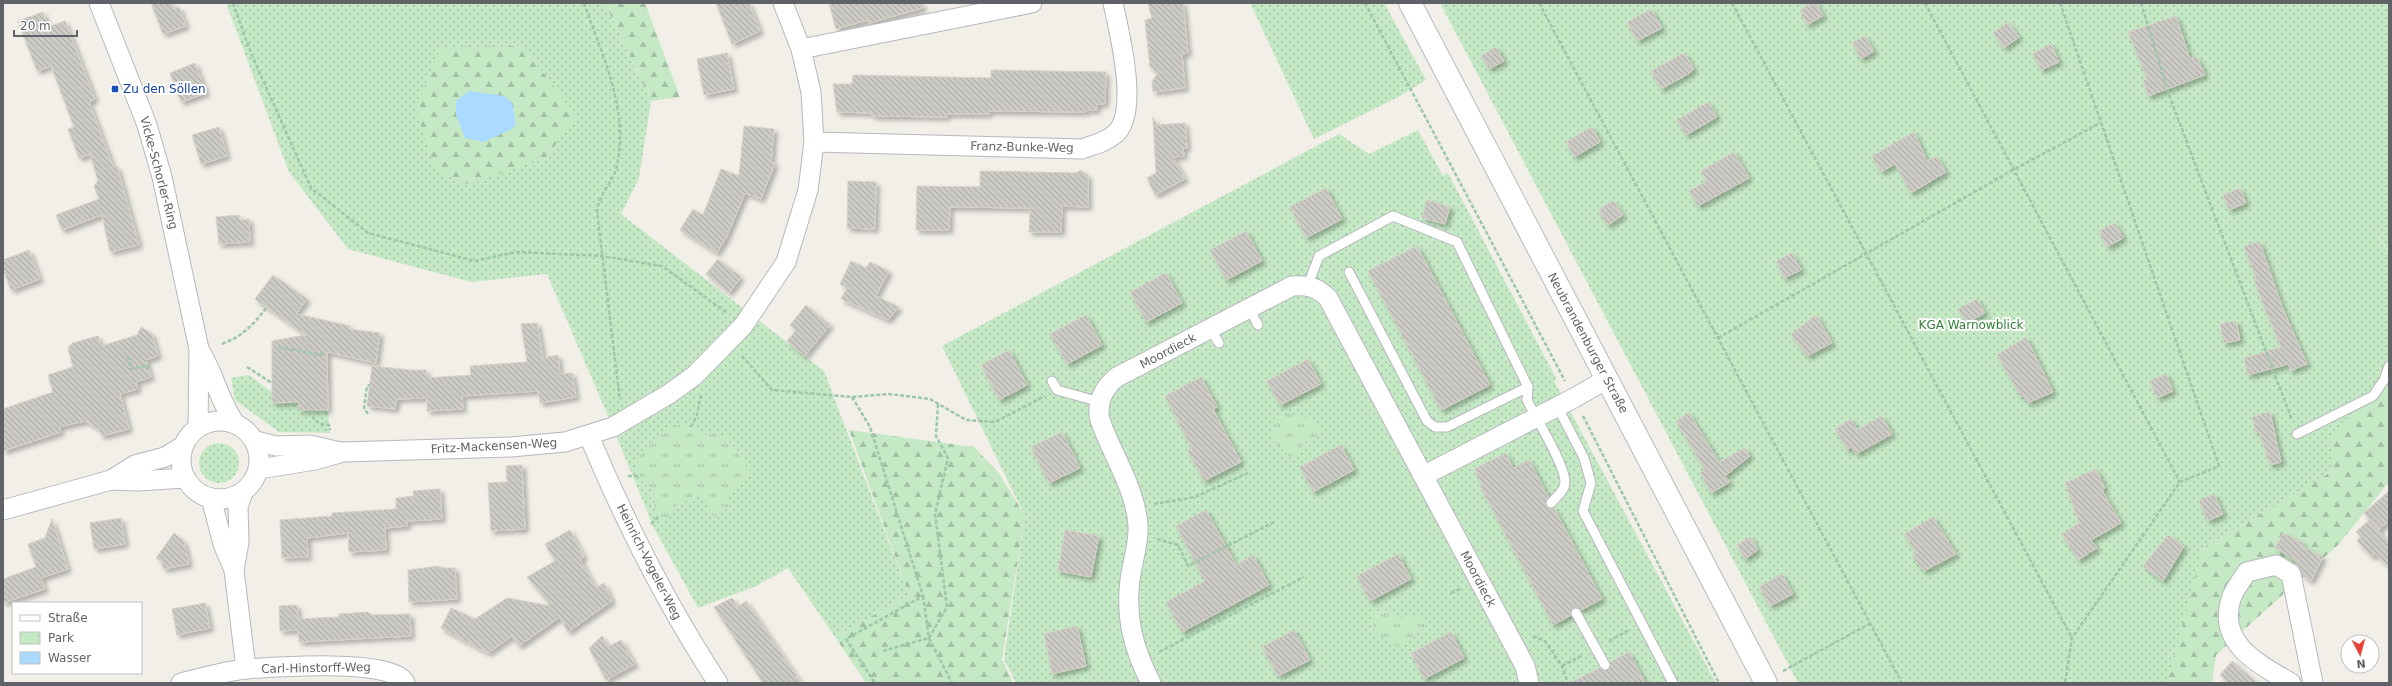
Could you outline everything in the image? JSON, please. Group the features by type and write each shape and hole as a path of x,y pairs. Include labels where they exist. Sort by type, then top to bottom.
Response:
{"main road":[{"name":"Neubrandenburger Straße","path":"1410,3 1766,682"}],"street":[{"name":"Vicke-Schorler-Ring","path":"99,3 147,125 162,177 198,349 198,427"},
{"name":"Fritz-Mackensen-Weg","path":"256,441 276,446 310,445 343,452 545,445 590,436 613,427 669,394 694,376 743,326 786,262 808,190 814,142 811,92 801,49 783,3"},
{"path":"801,49 1007,5 1032,3"},
{"name":"Franz-Bunke-Weg","path":"814,142 1082,148 1102,142 1116,133 1124,120 1127,97 1122,46 1113,3"},
{"name":"Moordieck","path":"1151,683 1138,659 1128,617 1130,581 1138,527 1136,508 1100,420 1100,402 1108,385 1117,377 1215,336 1254,316 1292,286 1308,285 1321,291 1328,298 1525,666 1529,683"},
{"name":"Vicke-Schorler-Ring","path":"198,349 211,368 222,405 234,422 250,433 256,441"},
{"path":"1423,476 1574,398 1607,379"},
{"path":"234,422 222,420 209,421 198,427 189,435 183,446 180,462 185,478 200,494 211,498 228,499 244,492 250,486 259,469 260,455 256,441"},
{"name":"Heinrich-Vogeler-Weg","path":"590,436 639,546 664,595 718,683"},
{"path":"3,510 111,480 135,465 165,457 183,446"},
{"name":"Fritz-Mackensen-Weg","path":"259,469 315,460 343,452"},
{"path":"111,480 138,481 185,478"},
{"name":"Carl-Hinstorff-Weg","path":"234,570 239,542 238,507 244,492"},
{"name":"Carl-Hinstorff-Weg","path":"211,498 223,544 234,570 246,669"},
{"path":"2291,683 2251,658 2236,642 2227,620 2231,598 2246,572 2276,565 2291,574 2313,683"},
{"name":"Carl-Hinstorff-Weg","path":"181,683 246,669 372,667 389,671 404,680 406,683"}],"lane":[{"path":"1308,285 1319,256 1393,216 1457,242 1528,387 1527,400 1562,469 1565,483 1560,494 1551,503"},
{"path":"1348,272 1427,421 1435,427 1447,427 1528,387"},
{"path":"2297,434 2373,396 2384,380 2389,366"},
{"path":"1052,381 1057,390 1100,402"},
{"path":"1557,406 1584,458 1592,483 1583,511 1673,683"},
{"path":"1576,612 1605,665"}],"path":[{"path":"233,3 251,53 311,188 368,233 475,261 516,252 602,256 662,266 743,326"},
{"path":"584,3 617,97 621,143 617,168 598,200 597,212 621,404"},
{"path":"1365,3 1574,398 1719,683"},
{"path":"1539,3 1902,683"},
{"path":"1732,3 2072,638"},
{"path":"1924,3 2180,482"},
{"path":"2060,3 2100,123 2220,466 2180,482 2072,638 2066,683"},
{"path":"2141,3 2169,95 2297,434"},
{"path":"1718,338 2013,170 2100,123"},
{"path":"222,344 239,337 252,327 267,307"},
{"path":"728,341 772,390 852,398 889,394 930,400 966,420 995,422 1057,390"},
{"path":"279,347 321,355 322,351"},
{"path":"128,356 131,369 147,365 149,371"},
{"path":"248,367 251,372 272,383"},
{"path":"368,414 364,408 367,386 370,385"},
{"path":"690,427 698,415 701,393"},
{"path":"852,398 870,427 923,596 929,638 952,683"},
{"path":"883,651 929,638 947,607 936,514 948,458 936,436 938,404"},
{"path":"311,410 314,420 320,424 329,425 330,433"},
{"path":"1136,508 1195,497 1248,473"},
{"path":"628,476 639,476"},
{"path":"649,525 658,517"},
{"path":"1137,538 1159,539 1178,544 1188,566 1274,522"},
{"path":"1159,652 1304,577"},
{"path":"875,683 846,639 923,596"},
{"path":"1766,682 1871,623"},
{"path":"1513,645 1532,636 1545,641 1562,666 1568,683"}],"green space":[{"path":"226,3 605,3 651,101 639,178 621,214 824,371 909,595 835,637 788,568 756,586 698,608 654,528 547,274 471,282 348,249 289,172"},
{"path":"605,3 645,3 680,97 651,101"},
{"path":"1250,3 1384,3 1426,80 1400,96 1314,139"},
{"name":"KGA Warnowblick","path":"1440,3 2389,3 2389,252 2374,229 2389,254 2389,438 2203,548 2179,683 1798,683"},
{"path":"523,46 576,116 545,159 462,185 434,167 416,107 441,47"},
{"path":"1418,130 1443,176 1448,173 1557,380 1554,381 1716,683 1016,683 1004,659 1025,516 942,346 1339,134 1369,154"},
{"path":"2389,368 2389,482 2338,545 2216,655 2212,683 2167,683 2203,548 2333,471 2330,441 2384,380"},
{"path":"249,375 272,392 272,403 299,402 299,410 328,410 330,433 279,432 235,400 231,378"},
{"path":"1289,413 1316,421 1319,429 1317,436 1305,442 1301,450 1291,458 1273,441 1272,435 1273,426 1276,420"},
{"path":"681,424 695,429 701,434 725,435 753,474 725,497 729,507 714,517 700,496 678,503 662,525 655,508 653,491 644,484 635,469 642,452 652,440"},
{"path":"849,430 974,447 999,473 1025,516 1002,659 1013,683 866,683 835,637 909,595"},
{"path":"223,443 230,446 236,452 239,463 238,471 230,480 223,483 215,483 208,480 200,471 199,459 202,452 211,444"},
{"path":"1385,610 1399,619 1413,616 1420,617 1426,622 1424,629 1397,647 1375,633 1371,616 1375,612"}],"water":[{"path":"469,91 504,96 512,102 516,124 510,130 483,142 465,138 456,115 456,101"}],"building":[{"path":"151,3 172,3 174,9 179,7 186,26 163,34"},
{"path":"716,3 749,3 760,31 732,44"},
{"path":"829,3 922,3 923,8 869,23 868,20 836,29"},
{"path":"1148,3 1183,3 1188,53 1182,54 1185,88 1153,92 1152,81 1158,73 1150,67 1145,20 1152,18"},
{"path":"1813,3 1816,3 1823,16 1807,25 1800,10"},
{"path":"1651,9 1662,28 1637,41 1627,22"},
{"path":"43,12 48,27 65,21 95,99 89,102 113,167 117,166 139,245 110,252 102,215 62,230 56,215 99,199 94,186 98,181 90,154 79,158 68,129 74,127 51,66 37,71 18,21"},
{"path":"2176,16 2190,59 2197,57 2205,75 2148,96 2143,80 2147,79 2128,32"},
{"path":"2008,22 2019,37 2004,48 1993,33"},
{"path":"1865,36 1874,51 1861,59 1852,43"},
{"path":"2051,44 2059,62 2041,70 2033,53"},
{"path":"1496,47 1504,61 1489,69 1481,56"},
{"path":"727,53 734,89 704,95 697,59"},
{"path":"1684,53 1694,69 1690,73 1661,89 1651,71"},
{"path":"195,63 206,93 181,102 170,73"},
{"path":"991,70 1106,72 1105,104 1097,104 1097,110 1086,110 1086,112 989,111 989,114 947,114 947,117 872,116 872,113 837,112 833,84 852,84 853,75 991,78"},
{"path":"1708,102 1717,117 1686,135 1677,120"},
{"path":"1153,117 1157,125 1185,123 1187,148 1183,148 1184,156 1173,157 1185,179 1155,195 1147,178 1156,173"},
{"path":"744,126 774,129 771,163 775,163 761,199 745,193 727,236 717,253 680,230 693,209 703,215 721,169 739,176"},
{"path":"219,127 227,156 201,164 192,135"},
{"path":"1592,127 1600,142 1574,157 1566,142"},
{"path":"1914,132 1927,161 1936,156 1946,172 1911,193 1895,164 1881,172 1872,156"},
{"path":"1734,152 1749,178 1698,206 1689,191 1707,181 1701,171"},
{"path":"1081,170 1088,176 1088,207 1062,206 1061,232 1029,232 1030,208 950,207 949,230 916,230 917,186 980,187 980,171 1076,173"},
{"path":"848,181 876,182 875,229 847,228"},
{"path":"1326,188 1342,219 1306,238 1290,207"},
{"path":"2240,188 2246,203 2229,210 2223,195"},
{"path":"1427,200 1450,207 1445,224 1422,218"},
{"path":"1613,201 1623,215 1608,225 1598,210"},
{"path":"239,215 240,220 249,219 250,242 219,244 216,217"},
{"path":"2115,223 2123,238 2107,247 2099,231"},
{"path":"1246,231 1262,261 1226,280 1210,250"},
{"path":"2253,243 2260,243 2283,309 2307,364 2290,371 2289,364 2248,375 2244,358 2281,347 2263,304 2254,279 2256,278 2244,247"},
{"path":"1417,246 1490,385 1441,410 1368,271"},
{"path":"29,250 40,279 11,290 3,269 3,260"},
{"path":"1792,253 1801,270 1784,278 1776,261"},
{"path":"718,259 741,277 729,293 706,274"},
{"path":"851,261 866,268 870,262 889,271 876,296 899,307 888,320 841,299 847,288 840,284"},
{"path":"1166,273 1182,303 1146,322 1130,292"},
{"path":"273,275 307,299 296,314 350,326 349,329 380,333 376,363 327,352 328,410 299,410 299,402 272,403 272,341 306,335 255,299"},
{"path":"1977,299 1985,313 1966,323 1958,309"},
{"path":"806,305 830,325 805,356 787,341 796,330 790,325"},
{"path":"1086,315 1102,345 1067,364 1050,334"},
{"path":"1816,315 1832,343 1807,356 1791,334"},
{"path":"2236,321 2240,340 2224,343 2220,324"},
{"path":"537,323 543,358 558,355 560,374 572,373 576,397 540,403 538,391 462,396 463,409 427,411 427,398 397,399 395,409 367,406 372,366 426,370 427,378 471,375 470,366 527,362 521,324"},
{"path":"141,327 152,334 158,356 146,360 151,377 136,382 138,389 120,394 129,429 101,436 99,429 85,421 59,427 61,432 3,451 3,409 53,392 48,375 73,367 68,348 72,343 98,336 101,346 137,335"},
{"path":"2026,337 2053,392 2028,403 2024,396 2021,397 1997,355"},
{"path":"1009,350 1027,385 999,400 981,365"},
{"path":"1308,359 1321,384 1280,405 1267,381"},
{"path":"2166,374 2173,391 2157,398 2150,381"},
{"path":"1201,377 1217,407 1213,409 1241,462 1204,481 1188,451 1192,449 1165,396"},
{"path":"2270,412 2281,462 2270,465 2259,432 2256,433 2252,417"},
{"path":"1689,413 1719,462 1745,448 1750,456 1725,476 1730,482 1711,493 1700,473 1705,470 1676,421"},
{"path":"1882,416 1892,434 1856,454 1852,447 1847,450 1835,429 1851,419 1857,430"},
{"path":"1062,432 1080,468 1049,483 1031,447"},
{"path":"1341,445 1354,470 1313,492 1300,467"},
{"path":"1506,453 1513,468 1529,460 1548,497 1545,505 1549,509 1554,508 1602,599 1581,610 1573,608 1571,610 1571,615 1553,625 1480,486 1482,485 1474,469"},
{"path":"522,465 525,529 491,531 488,483 507,482 506,466"},
{"path":"2096,469 2105,488 2102,490 2121,523 2091,540 2097,548 2078,560 2062,534 2079,523 2065,483"},
{"path":"440,489 442,519 407,521 407,526 385,528 386,550 349,552 348,533 307,538 308,557 282,558 280,520 332,516 332,513 396,509 396,498 414,496 413,491"},
{"path":"2389,491 2389,521 2378,530 2364,513"},
{"path":"2214,494 2223,514 2208,521 2199,501"},
{"path":"1206,510 1236,565 1253,555 1269,585 1182,632 1166,602 1205,581 1176,526"},
{"path":"1933,517 1956,554 1924,571 1912,556 1917,553 1904,534"},
{"path":"121,518 125,544 94,549 90,523"},
{"path":"52,519 68,569 41,578 45,589 3,603 3,579 36,567 28,544 45,538"},
{"path":"2369,520 2389,542 2389,567 2375,554 2372,557 2357,541 2361,537 2356,532"},
{"path":"570,530 584,557 580,559 596,588 604,583 612,601 568,632 560,617 519,646 512,636 488,653 441,628 451,608 475,619 507,598 551,606 527,577 555,561 545,544"},
{"path":"1065,530 1099,536 1091,577 1058,571"},
{"path":"174,533 184,542 189,564 163,569 162,562 156,558"},
{"path":"2283,533 2303,543 2302,546 2323,557 2311,581 2303,576 2296,564 2298,562 2275,548"},
{"path":"2168,535 2184,546 2163,581 2143,566"},
{"path":"1750,537 1758,550 1745,559 1737,545"},
{"path":"1398,554 1411,579 1370,601 1357,576"},
{"path":"439,566 442,568 455,568 457,599 409,602 408,570"},
{"path":"1782,574 1793,594 1770,606 1759,587"},
{"path":"732,598 738,607 746,601 801,683 763,683 714,607"},
{"path":"205,603 210,628 177,635 172,609"},
{"path":"297,605 298,619 339,617 339,614 367,612 371,615 410,614 411,636 299,642 298,630 280,631 279,606"},
{"path":"1077,626 1086,666 1052,674 1044,634"},
{"path":"1294,630 1310,660 1278,676 1262,647"},
{"path":"1451,632 1464,658 1424,679 1411,653"},
{"path":"602,636 608,647 621,640 635,664 606,680 589,648"},
{"path":"1629,652 1645,683 1570,683 1600,668 1608,670 1610,668 1610,662"},
{"path":"2232,661 2257,683 2229,683 2220,675"}],"place":[{"name":"Zu den Söllen","path":"115,89"}]}
